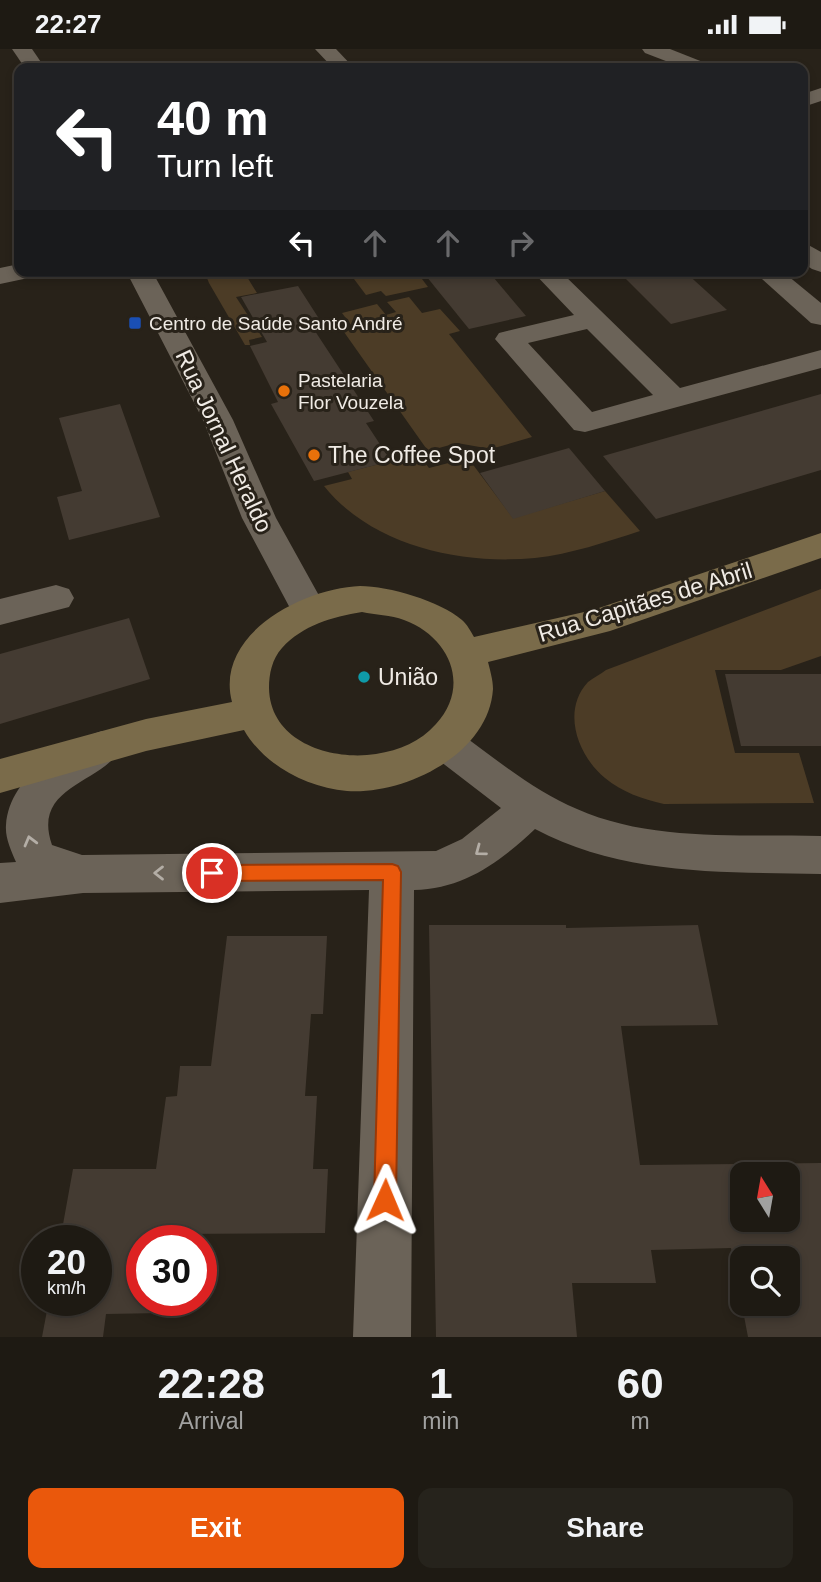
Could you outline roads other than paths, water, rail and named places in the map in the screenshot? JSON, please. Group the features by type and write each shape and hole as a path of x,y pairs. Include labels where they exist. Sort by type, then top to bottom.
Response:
{"main road":[{"name":"Rua Capitães de Abril","path":"468,653 597,622 821,545"},
{"path":"362,599 388,601 414,608 437,619 455,635 468,653 475,676 473,699 464,722 446,744 408,764 387,771 352,774 318,768 289,755 266,736 252,713 248,689 253,664 265,642 285,624 309,610 362,599"},
{"path":"0,776 102,747 252,713"}],"street":[{"path":"325,49 339,63"},
{"path":"658,50 689,63"},
{"name":"Rua Jornal Heraldo","path":"142,277 218,420 259,518 309,610"},
{"path":"551,277 674,399"},
{"path":"773,277 821,317"},
{"path":"593,319 509,339 585,423 821,359"},
{"path":"0,612 55,598"},
{"path":"446,744 531,806 563,823 604,838 664,848 821,855"},
{"path":"83,874 36,859 28,839 27,821 39,794 70,765 102,747"},
{"path":"0,883 83,874 436,870 465,862 483,850 531,806"},
{"path":"382,1337 392,872"}],"place":[{"name":"Centro de Saúde Santo André","path":"135,323"},
{"name":"Pastelaria Flor Vouzela","path":"284,391"},
{"name":"The Coffee Spot","path":"314,455"},
{"name":"União","path":"364,677"}]}
